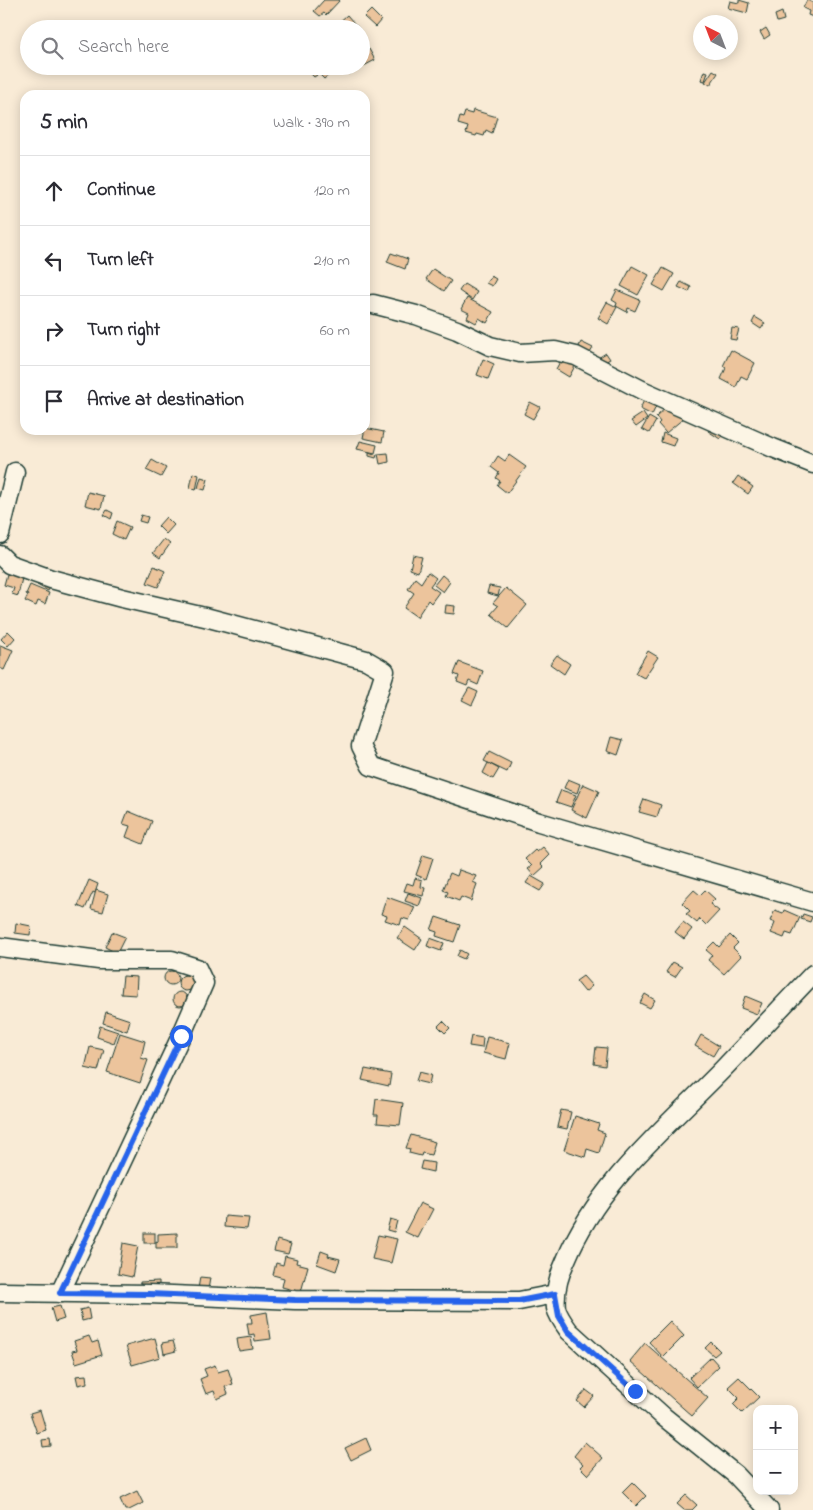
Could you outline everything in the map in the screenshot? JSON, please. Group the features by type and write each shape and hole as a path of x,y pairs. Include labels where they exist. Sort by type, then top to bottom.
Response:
{"street":[{"path":"373,304 424,318 457,330 490,346 520,353 555,351 576,356 642,390 813,464"},
{"path":"0,534 15,472"},
{"path":"0,555 9,564 51,579 209,618 366,660 385,671 361,746 371,766 539,822 813,902"},
{"path":"0,947 99,960 172,960 197,968 204,983 60,1293"},
{"path":"769,1510 736,1475 664,1417 568,1331 559,1316 555,1294 563,1267 575,1240 610,1186 656,1135 725,1067 813,974"},
{"path":"0,1292 149,1294 295,1300 480,1301 519,1301 555,1294"}],"building":[{"path":"324,0 340,0 326,15 324,13 320,16 314,11"},
{"path":"739,0 749,3 747,13 728,8 730,1 739,3"},
{"path":"807,0 813,3 813,17 808,15 809,11 803,8"},
{"path":"371,10 381,20 375,27 370,20 364,17"},
{"path":"782,12 784,20 777,22 775,15"},
{"path":"347,15 351,20 342,20"},
{"path":"766,28 770,35 764,39 760,32"},
{"path":"370,51 375,60 370,63"},
{"path":"713,70 718,73 710,85 705,82"},
{"path":"704,71 708,72 705,81 701,80"},
{"path":"320,75 329,75 324,79"},
{"path":"473,110 497,117 492,133 486,130 484,136 477,134 476,136 466,133 468,127 458,124 460,117 463,118 465,112 472,114"},
{"path":"391,253 408,259 405,269 387,262"},
{"path":"632,266 649,275 638,295 621,286"},
{"path":"663,268 674,274 664,291 653,285"},
{"path":"433,269 451,281 444,291 426,279"},
{"path":"491,276 496,279 492,286 486,283"},
{"path":"681,282 691,287 689,292 678,287"},
{"path":"464,284 477,292 472,300 459,291"},
{"path":"617,290 640,300 635,311 628,308 627,312 616,306 617,303 612,300"},
{"path":"467,298 493,312 487,323 479,318 476,323 467,318 469,313 461,309"},
{"path":"607,302 617,307 608,324 598,318"},
{"path":"755,317 765,323 761,329 752,323"},
{"path":"732,328 739,329 736,340 730,339"},
{"path":"581,342 593,348 587,358 576,352"},
{"path":"731,350 755,363 747,379 741,376 736,387 721,379 726,368 723,366"},
{"path":"606,353 610,359 601,364 598,358"},
{"path":"562,358 575,366 569,377 556,369"},
{"path":"483,359 494,364 488,379 477,375"},
{"path":"646,396 658,402 652,415 640,409"},
{"path":"530,402 540,407 533,419 524,414"},
{"path":"671,403 684,418 666,433 658,424 660,422 656,417"},
{"path":"643,413 647,419 636,427 631,421"},
{"path":"649,417 656,421 649,433 642,429"},
{"path":"712,425 724,433 720,439 708,431"},
{"path":"370,429 384,432 382,442 363,438 364,435 370,435"},
{"path":"663,433 676,438 673,446 661,442"},
{"path":"360,441 377,445 375,453 357,449"},
{"path":"369,452 377,455 376,458 369,456"},
{"path":"388,453 389,462 380,464 378,454"},
{"path":"509,455 526,467 507,493 497,485 500,481 496,478 499,473 491,467 498,456 505,461"},
{"path":"152,460 166,468 161,477 146,470"},
{"path":"193,473 199,475 196,490 190,488"},
{"path":"738,476 753,487 748,494 733,483"},
{"path":"201,477 208,479 205,490 198,488"},
{"path":"88,492 104,496 101,509 85,505"},
{"path":"107,510 113,513 111,519 104,515"},
{"path":"141,515 148,517 146,523 139,521"},
{"path":"166,517 174,525 166,534 158,526"},
{"path":"117,521 130,527 124,540 112,534"},
{"path":"164,539 170,544 160,558 153,553"},
{"path":"413,555 422,557 418,572 410,569"},
{"path":"154,566 165,571 158,587 147,583"},
{"path":"428,572 436,578 430,586 439,592 431,603 428,600 417,617 404,608 414,593 408,589 415,578 421,583"},
{"path":"7,574 22,578 18,596 12,594 14,588 4,585"},
{"path":"442,575 450,582 443,592 434,585"},
{"path":"41,578 52,584 48,591 37,585"},
{"path":"30,585 49,593 45,604 38,601 36,606 25,601"},
{"path":"489,586 500,588 498,596 487,593"},
{"path":"506,588 527,605 508,628 491,614 498,606 493,603"},
{"path":"446,605 455,606 454,614 445,613"},
{"path":"8,631 15,638 8,646 1,639"},
{"path":"0,645 13,650 4,670 0,668"},
{"path":"648,651 658,657 644,678 635,673"},
{"path":"557,655 570,664 564,674 550,664"},
{"path":"459,662 483,671 478,685 469,681 467,686 457,682 459,676 454,674"},
{"path":"469,688 478,692 472,705 462,700"},
{"path":"611,737 623,740 618,755 607,751"},
{"path":"489,752 511,763 507,772 484,761"},
{"path":"488,763 499,769 493,779 483,773"},
{"path":"568,779 580,784 577,793 564,788"},
{"path":"583,784 599,791 587,818 571,810"},
{"path":"561,790 576,795 571,807 556,802"},
{"path":"644,799 661,805 657,817 639,812"},
{"path":"128,811 152,821 143,844 126,837 130,826 123,824"},
{"path":"543,847 550,855 541,864 544,867 534,876 528,869 532,866 525,859 535,850 537,852"},
{"path":"423,855 433,858 426,879 416,875"},
{"path":"459,870 476,876 473,882 477,884 471,901 461,897 459,901 446,896 448,892 443,890 450,873 457,876"},
{"path":"531,876 545,884 540,891 526,883"},
{"path":"415,878 422,880 421,887 425,888 423,896 404,891 407,883 413,885"},
{"path":"89,880 98,884 85,909 78,906"},
{"path":"96,890 108,894 103,912 91,909"},
{"path":"694,890 700,895 705,890 715,899 710,904 719,911 706,925 700,919 697,923 686,914 690,911 682,903"},
{"path":"408,893 422,898 419,906 405,901"},
{"path":"387,897 415,907 409,920 402,918 400,925 385,920 387,916 381,914"},
{"path":"775,910 783,913 784,910 800,917 792,935 786,933 784,938 771,933 775,923 770,921"},
{"path":"803,914 812,917 810,922 801,919"},
{"path":"436,917 460,925 454,942 436,936 437,932 431,930"},
{"path":"683,922 692,929 684,939 675,932"},
{"path":"16,923 31,926 30,935 15,933"},
{"path":"405,927 422,939 415,950 397,938"},
{"path":"112,932 125,937 117,953 105,947"},
{"path":"730,935 738,943 733,948 741,956 724,974 708,960 712,955 706,950 714,942 719,947"},
{"path":"430,938 444,943 441,951 427,946"},
{"path":"460,950 467,954 464,959 457,956"},
{"path":"673,962 682,967 675,977 666,972"},
{"path":"168,971 174,971 178,978 174,985 168,985 164,981 164,975"},
{"path":"186,975 194,983 186,991 178,983"},
{"path":"123,976 137,977 136,995 121,994"},
{"path":"583,976 592,986 585,992 576,981"},
{"path":"177,992 183,992 187,999 183,1006 177,1006 173,1002 173,996"},
{"path":"645,994 655,1000 650,1008 640,1003"},
{"path":"745,996 762,1003 757,1014 741,1008"},
{"path":"106,1012 130,1020 127,1031 103,1023"},
{"path":"443,1021 450,1028 445,1033 438,1026"},
{"path":"100,1026 118,1032 114,1043 97,1037"},
{"path":"120,1033 145,1041 141,1058 148,1060 140,1083 107,1072"},
{"path":"701,1035 719,1046 713,1056 695,1046"},
{"path":"471,1036 483,1038 482,1048 469,1046"},
{"path":"487,1037 510,1043 506,1059 483,1053"},
{"path":"90,1047 104,1050 98,1071 85,1068"},
{"path":"596,1047 607,1048 605,1066 594,1064"},
{"path":"365,1069 391,1074 389,1086 362,1080"},
{"path":"419,1072 431,1075 429,1084 416,1081"},
{"path":"376,1099 403,1103 400,1125 377,1123 378,1115 374,1115"},
{"path":"561,1110 571,1112 567,1129 557,1127"},
{"path":"575,1116 599,1124 597,1130 605,1133 599,1153 587,1149 585,1157 564,1150"},
{"path":"411,1135 435,1142 431,1155 422,1153 421,1156 409,1153 410,1149 406,1148"},
{"path":"422,1161 434,1163 433,1172 420,1169"},
{"path":"420,1203 433,1209 418,1238 405,1232"},
{"path":"225,1216 249,1218 247,1229 224,1227"},
{"path":"390,1219 397,1221 394,1232 387,1230"},
{"path":"144,1233 155,1233 155,1243 144,1243"},
{"path":"177,1233 177,1248 156,1248 158,1234"},
{"path":"378,1235 397,1239 391,1263 372,1259"},
{"path":"277,1240 291,1244 288,1254 274,1251"},
{"path":"123,1243 138,1246 132,1277 118,1274"},
{"path":"321,1251 329,1254 328,1256 340,1259 336,1271 317,1264"},
{"path":"285,1256 297,1259 296,1263 308,1266 301,1292 282,1287 284,1278 273,1275 276,1263 283,1265"},
{"path":"200,1277 210,1278 208,1290 198,1289"},
{"path":"159,1281 159,1289 141,1290 140,1282"},
{"path":"60,1306 64,1319 55,1322 51,1308"},
{"path":"88,1308 90,1319 82,1321 80,1310"},
{"path":"267,1312 271,1339 255,1341 254,1334 249,1335 247,1323 252,1323 251,1315"},
{"path":"670,1321 684,1336 663,1357 649,1342"},
{"path":"89,1336 92,1343 98,1341 102,1355 76,1363 72,1351 77,1350 74,1341"},
{"path":"251,1337 253,1349 239,1351 237,1339"},
{"path":"155,1338 160,1357 132,1365 126,1346"},
{"path":"173,1341 176,1351 164,1354 162,1343"},
{"path":"711,1342 720,1351 714,1356 705,1348"},
{"path":"645,1343 708,1398 692,1416 630,1361"},
{"path":"711,1357 719,1366 697,1387 689,1378"},
{"path":"215,1365 218,1372 228,1369 233,1384 225,1387 228,1394 217,1399 214,1391 206,1394 200,1379 207,1376 204,1369"},
{"path":"86,1375 87,1383 78,1385 76,1376"},
{"path":"739,1377 759,1397 742,1413 733,1404 739,1398 728,1387"},
{"path":"586,1390 594,1396 584,1407 577,1401"},
{"path":"40,1410 46,1430 37,1433 30,1413"},
{"path":"366,1438 371,1450 351,1460 345,1448"},
{"path":"50,1439 51,1446 43,1447 42,1440"},
{"path":"585,1442 603,1458 588,1475 580,1467 583,1464 574,1456"},
{"path":"632,1482 646,1496 636,1506 622,1492"},
{"path":"137,1491 143,1503 125,1510 120,1499"},
{"path":"686,1495 697,1505 692,1510 684,1510 677,1504"}],"route":[{"path":"181,1036 60,1293 149,1294 295,1300 519,1301 555,1294 556,1308 568,1331 635,1391"}]}
